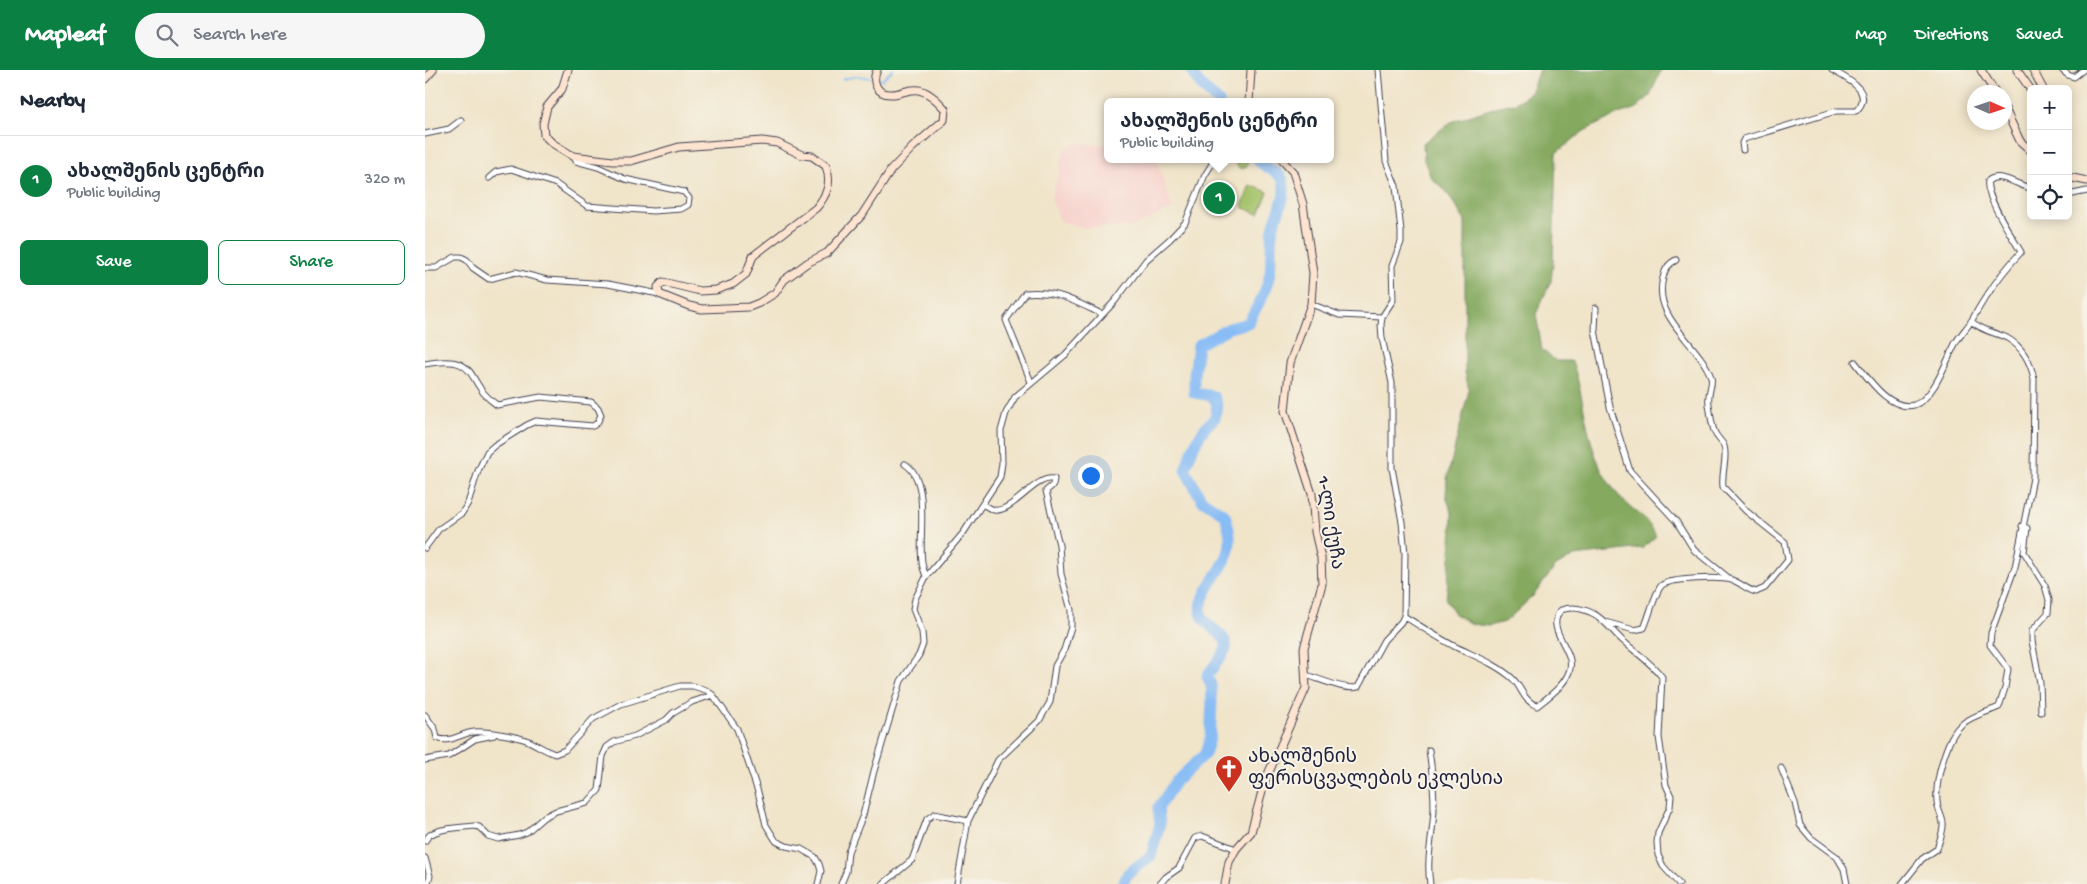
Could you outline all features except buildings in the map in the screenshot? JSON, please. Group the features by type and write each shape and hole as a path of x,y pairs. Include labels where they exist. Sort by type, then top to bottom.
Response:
{"street":[{"path":"425,80 433,70"},
{"path":"568,70 563,89 547,106 543,124 544,135 552,143 573,156 613,161 631,160 679,147 762,141 777,143 802,155 812,156 826,166 829,182 824,199 816,208 753,256 746,274 733,284 715,290 700,291 663,282 658,287 659,294"},
{"path":"425,268 436,268 455,257 461,257 489,279 516,272 547,280 608,284 659,294 702,309 749,307 759,304 775,292 784,280 807,263 827,253 862,215 891,170 913,147 944,120 945,109 933,97 919,90 907,90 891,95 879,90 875,86 874,80 877,70"},
{"path":"1249,98 1251,70"},
{"path":"1306,675 1344,687 1359,687 1384,640 1401,622 1404,616 1405,554 1402,522 1392,468 1392,383 1382,338 1382,317 1393,300 1392,266 1399,249 1401,237 1396,186 1386,161 1378,70"},
{"path":"1743,150 1742,142 1744,139 1836,111 1856,111 1860,106 1862,96 1854,83 1832,70"},
{"path":"1841,70 1847,79"},
{"path":"1981,70 1991,85"},
{"path":"2017,70 2028,85"},
{"path":"2033,70 2041,85"},
{"path":"2062,70 2068,75 2075,76 2083,70"},
{"path":"425,134 449,129 461,120"},
{"path":"2012,124 2020,141 2027,147"},
{"path":"489,178 496,172 511,169 556,184 587,206 653,210 681,209 688,205 689,198 684,192 625,179 599,167 576,161 573,156"},
{"path":"841,884 846,872 848,852 863,815 901,681 919,654 923,644 922,632 913,609 915,599 926,577 964,532 1000,477 1002,464 1001,431 1006,413 1015,397 1060,360 1115,301 1146,260 1185,223 1207,170 1212,163"},
{"name":"1-ლი ქუჩა","path":"1225,884 1229,862 1236,849 1251,832 1265,781 1306,688 1305,648 1322,584 1321,558 1315,532 1312,494 1285,411 1291,363 1311,304 1313,274 1303,204 1293,172 1285,163"},
{"path":"1855,362 1887,398 1901,405 1915,405 1925,397 1938,380 1957,341 1994,285 2021,252 2001,218 1987,186 1989,180 1995,177 2001,178 2027,187"},
{"path":"2072,178 2087,181"},
{"path":"2072,194 2087,191"},
{"path":"1596,308 1595,330 1610,408 1630,471 1676,521 1694,550 1731,580 1756,592 1765,588 1788,560 1785,542 1747,511 1723,487 1721,478 1726,459 1724,445 1715,434 1710,414 1709,396 1712,380 1700,355 1684,338 1666,312 1661,292 1665,270 1669,264 1676,260"},
{"path":"1031,382 1006,320 1025,293 1043,292 1056,294 1102,314"},
{"path":"1311,304 1339,315 1382,317"},
{"path":"1902,884 1922,859 1937,849 1944,825 1937,800 1938,781 1951,739 1959,726 1972,716 1999,707 2005,688 2008,668 1990,644 1991,633 2015,567 2033,478 2034,379 2032,368 2019,346 2007,338 1978,328 1971,322"},
{"path":"425,364 454,362 467,368 475,377 486,398 497,406 541,398 591,402 598,408 601,415 593,426 537,421 495,445 487,452 481,465 469,503 462,513 439,529 425,548"},
{"path":"905,464 911,468 921,494 921,563 926,577"},
{"path":"957,884 968,821 998,760 1039,721 1047,708 1050,702 1055,666 1064,650 1071,627 1071,610 1061,574 1059,545 1046,491 1053,485 1054,479 1045,480 1004,509 995,510 983,505"},
{"path":"2022,526 2027,528 2024,552 2045,586 2049,600 2048,613 2032,631 2032,641 2040,683 2041,712"},
{"path":"1602,621 1634,630 1644,628 1651,614 1654,599 1662,585 1675,580 1731,580"},
{"path":"1404,616 1455,646 1496,667 1513,680 1529,703 1537,706 1551,695 1570,671 1571,662 1557,631 1555,621 1561,610 1569,607 1585,609 1596,615 1656,669 1662,677 1659,737 1666,785 1671,796 1670,807 1658,833 1658,855 1663,866 1679,884"},
{"path":"425,715 435,729 437,738 442,740 450,740 471,732 482,732 518,737 555,754 565,750 593,718 637,698 680,686 693,686 706,690 713,695 737,729 759,792 765,826 776,841 786,846 801,849 815,856 821,871 818,884"},
{"path":"425,841 433,833 474,826 479,827 488,836 498,839 519,836 527,832 544,817 556,811 587,803 599,790 603,756 607,747 614,742 643,732 692,702 713,695"},
{"path":"425,760 449,756 460,747 475,740 495,735"},
{"path":"1429,750 1433,776 1434,807 1429,863 1430,884"},
{"path":"1781,768 1795,803 1800,825 1811,838 1837,857 1844,869 1847,884"},
{"path":"883,884 912,860 927,819 934,814 968,821"},
{"path":"1160,884 1179,868 1195,838 1202,836 1236,849"},
{"path":"425,858 430,876 427,884"}],"shaded area":[{"path":"1076,143 1104,144 1104,163 1157,163 1173,209 1132,227 1083,228 1061,221 1051,199 1065,148"}],"green space":[{"path":"1539,70 1661,70 1650,96 1635,109 1618,114 1584,131 1556,153 1551,281 1536,314 1542,350 1556,361 1572,361 1594,452 1603,473 1620,497 1644,518 1656,536 1643,548 1574,556 1556,566 1533,596 1505,622 1488,626 1471,624 1456,615 1446,600 1452,513 1446,496 1447,479 1469,390 1465,372 1465,221 1446,191 1431,178 1424,160 1423,143 1451,122 1499,106 1516,103 1530,93"},
{"path":"1236,163 1248,163 1242,169"},
{"path":"1250,185 1268,192 1259,214 1242,207"}],"waterway":[{"path":"876,79 882,80 893,70"},
{"path":"1191,70 1199,83 1215,98"},
{"path":"843,79 858,76 871,78"},
{"path":"1123,884 1128,873 1151,856 1160,824 1158,808 1176,781 1205,754 1210,738 1212,703 1211,685 1207,676 1225,651 1226,642 1204,620 1201,608 1207,591 1226,559 1230,535 1225,515 1202,500 1185,470 1200,435 1215,418 1217,405 1213,396 1194,393 1198,345 1229,328 1248,323 1269,280 1273,227 1284,195 1284,188 1281,177 1261,163"}],"place":[{"name":"ახალშენის ცენტრი","path":"1219,198"},
{"name":"ახალშენის ფერისცვალების ეკლესია","path":"1229,793"}]}
